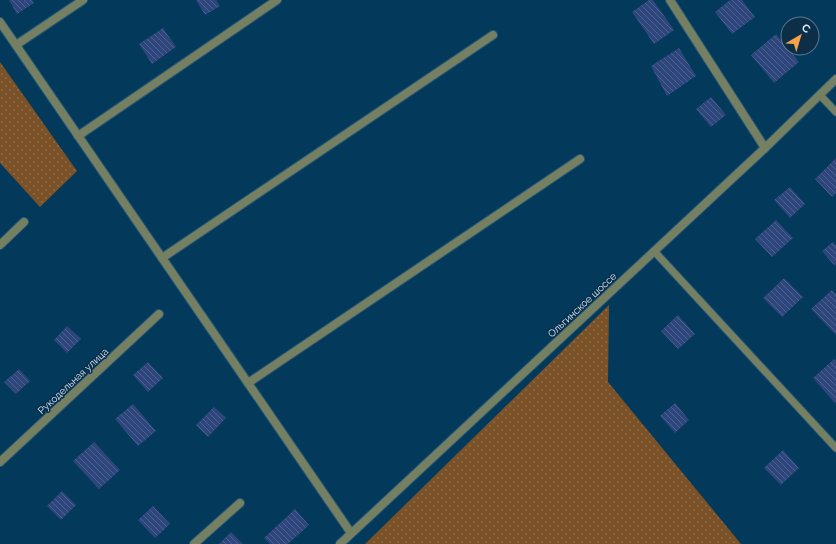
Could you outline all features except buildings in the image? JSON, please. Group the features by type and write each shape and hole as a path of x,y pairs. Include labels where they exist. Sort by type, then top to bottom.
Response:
{"street":[{"path":"16,45 82,0"},
{"path":"78,136 277,0"},
{"path":"670,0 765,148"},
{"path":"0,22 352,533"},
{"path":"162,258 493,35"},
{"name":"Ольгинское шоссе","path":"340,544 765,148 836,79"},
{"path":"248,383 580,159"},
{"path":"0,245 24,222"},
{"name":"Рукодельная улица","path":"0,462 159,314"},
{"path":"194,544 240,502"}],"lane":[{"path":"820,95 836,112"},
{"path":"654,251 836,448"}],"shaded area":[{"path":"0,62 77,171 40,207 0,163"},
{"path":"609,305 608,382 741,544 365,544"}]}
